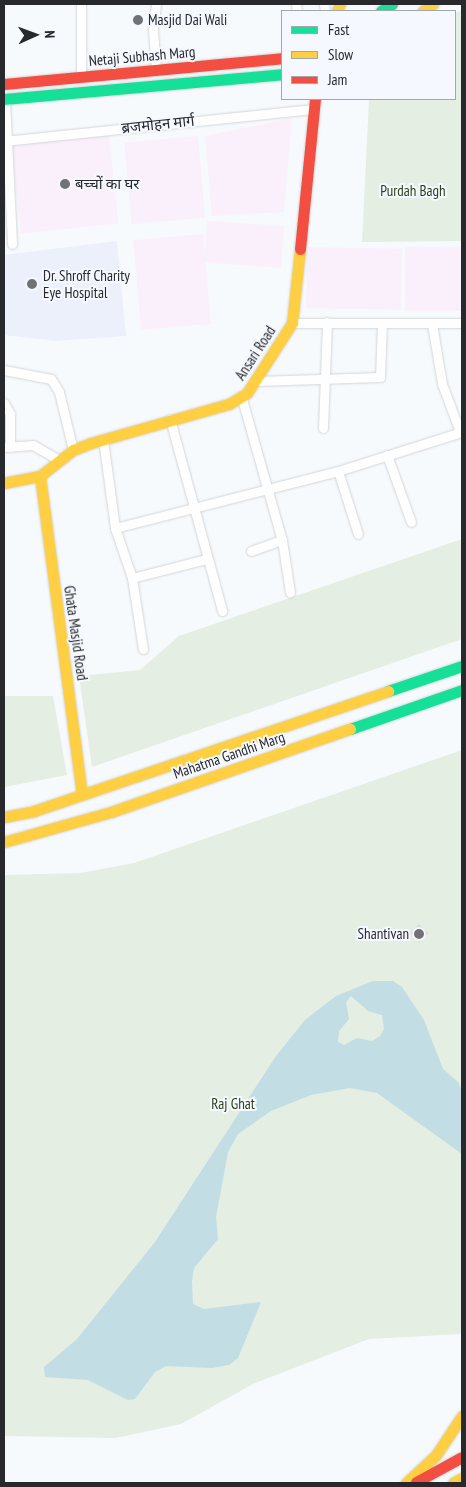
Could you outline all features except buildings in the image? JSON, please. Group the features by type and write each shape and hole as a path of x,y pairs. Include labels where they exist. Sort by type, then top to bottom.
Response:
{"main road":[{"name":"Netaji Subhash Marg","path":"4,84 281,58"},
{"name":"Netaji Subhash Marg","path":"5,99 281,74"},
{"name":"Ansari Road","path":"4,483 40,476 73,450 102,439 242,399 257,381 292,323 314,104"},
{"name":"Ghata Masjid Road","path":"40,476 82,794"},
{"name":"Mahatma Gandhi Marg","path":"4,818 82,794 462,666"},
{"name":"Mahatma Gandhi Marg","path":"4,842 111,812 462,690"},
{"path":"406,1483 436,1455 462,1416"},
{"path":"414,1483 462,1457"},
{"path":"454,1483 462,1478"}],"street":[{"path":"81,4 81,77"},
{"path":"156,4 153,30 156,70"},
{"path":"5,99 5,141 12,244"},
{"name":"ब्रजमोहन मार्ग","path":"5,141 314,104"},
{"path":"323,428 327,376 326,322"},
{"path":"292,323 462,324"},
{"path":"257,381 327,376 380,377 382,323"},
{"path":"115,528 192,510 338,471 461,432 442,384 432,324"},
{"path":"4,370 51,379 59,392 73,450"},
{"path":"242,399 282,540 290,592"},
{"path":"4,404 10,414 7,447 33,445 61,461"},
{"path":"170,419 192,510 222,611"},
{"path":"102,439 115,528 132,578 143,649"},
{"path":"387,455 411,522"},
{"path":"338,471 358,534"},
{"path":"251,551 282,540"},
{"path":"132,578 206,559"}],"shaded area":[{"path":"292,118 284,212 212,216 205,136"},
{"name":"बच्चों का घर","path":"109,135 118,224 21,234 12,145"},
{"path":"198,136 205,218 131,224 124,142"},
{"path":"207,221 284,226 281,268 204,263"},
{"path":"203,234 211,324 141,330 133,240"},
{"path":"117,241 126,336 56,341 4,335 4,255"},
{"path":"307,247 402,249 401,310 306,308"},
{"path":"405,247 462,247 462,311 405,311"}],"green space":[{"name":"Purdah Bagh","path":"462,9 462,241 362,242 369,100 456,100 456,13"},
{"path":"462,539 462,639 92,767 79,676 140,670 179,636"},
{"path":"4,696 53,696 67,775 4,787"},
{"name":"Raj Ghat","path":"462,750 462,1334 369,1339 253,1384 181,1424 116,1438 4,1436 4,875 80,873 134,863"}],"water":[{"path":"373,981 393,981 402,987 424,1020 443,1069 458,1082 462,1091 462,1154 377,1093 350,1088 311,1095 271,1111 238,1134 228,1152 216,1217 218,1239 194,1268 192,1281 193,1304 204,1309 261,1302 238,1358 229,1365 212,1368 166,1366 155,1372 135,1399 128,1400 88,1380 45,1377 44,1367 77,1339 155,1242 276,1056 305,1020 336,996","holes":["351,996 368,1011 382,1015 384,1029 380,1036 372,1041 357,1038 344,1045 338,1042 339,1031 349,1019 346,1002"]}],"traffic: fast":[{"path":"383,10 392,4"},
{"path":"4,99 281,74"},
{"path":"388,691 462,666"},
{"path":"350,729 462,690"}],"traffic: slow":[{"path":"337,10 340,4"},
{"path":"424,10 433,4"},
{"path":"4,483 40,476 73,450 91,443 229,404 247,393 292,323 300,249"},
{"path":"40,476 82,794"},
{"path":"4,817 34,811 388,691"},
{"path":"4,842 111,812 350,729"},
{"path":"406,1483 436,1455 462,1416"},
{"path":"453,1483 462,1478"}],"traffic: jam":[{"path":"4,84 281,58"},
{"path":"300,249 315,100"},
{"path":"416,1482 462,1457"}],"place":[{"name":"Masjid Dai Wali","path":"138,20"},
{"name":"बच्चों का घर","path":"65,184"},
{"name":"Dr. Shroff Charity Eye Hospital","path":"32,284"},
{"name":"Shantivan","path":"419,934"}]}
